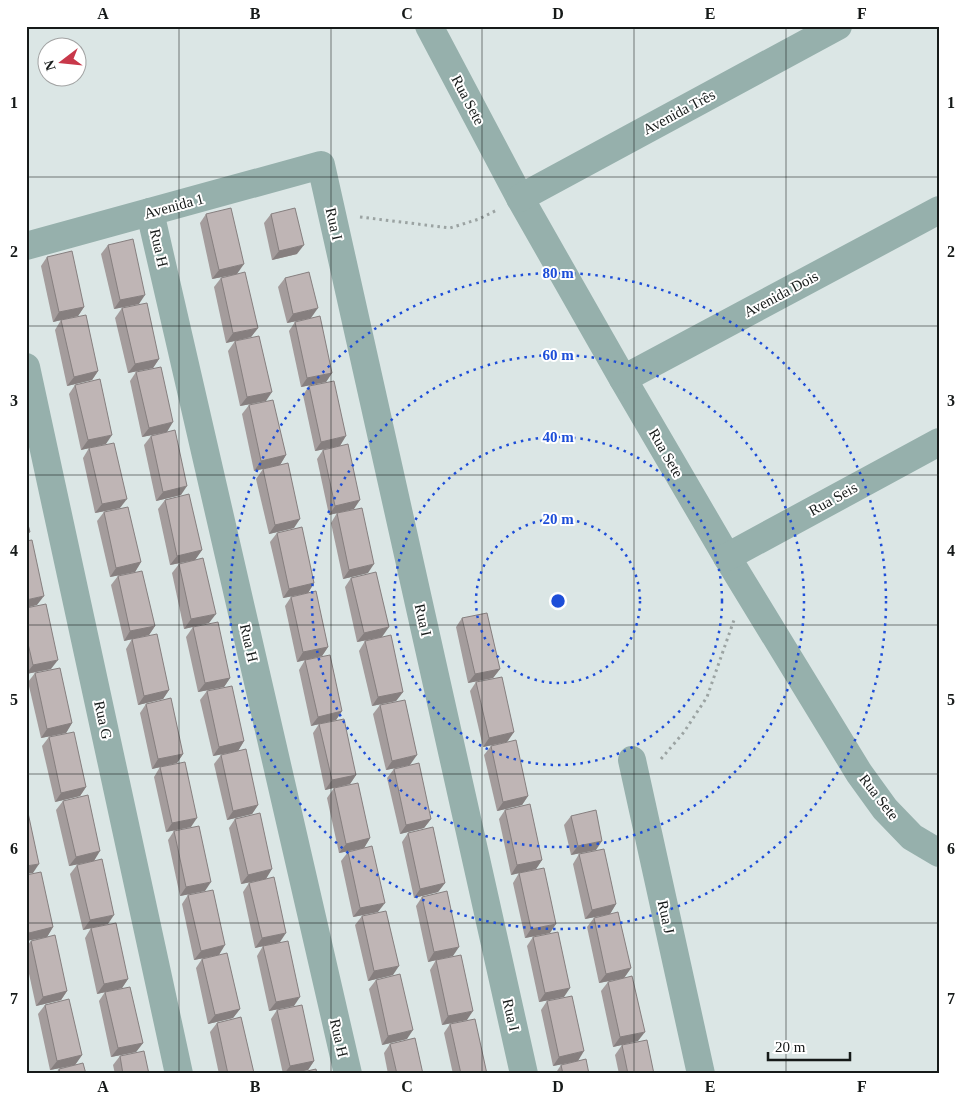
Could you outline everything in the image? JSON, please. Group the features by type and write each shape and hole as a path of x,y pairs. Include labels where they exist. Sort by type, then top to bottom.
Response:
{"street":[{"name":"Rua Sete","path":"430,26 520,198 622,379 727,557 860,773 885,809 912,837 939,853"},
{"name":"Avenida Três","path":"520,198 838,26"},
{"name":"Avenida 1","path":"26,246 321,165"},
{"name":"Rua I","path":"321,165 524,1074"},
{"name":"Avenida Dois","path":"622,379 939,210"},
{"name":"Rua H","path":"150,212 348,1074"},
{"name":"Rua G","path":"26,367 179,1074"},
{"name":"Rua Seis","path":"727,557 939,442"},
{"name":"Rua J","path":"632,760 701,1074"}],"path":[{"path":"332,213 450,228 479,220 520,198"},
{"path":"638,786 684,732 707,697 745,586"}],"building":[{"path":"231,208 244,264 219,270 206,214"},
{"path":"295,208 304,245 279,251 271,214"},
{"path":"133,239 145,295 120,300 108,245"},
{"path":"72,251 84,307 59,312 47,257"},
{"path":"245,272 258,328 233,333 221,278"},
{"path":"309,272 318,308 293,314 285,278"},
{"path":"147,303 159,359 135,364 122,308"},
{"path":"86,315 98,371 74,377 61,320"},
{"path":"320,316 332,373 307,378 295,322"},
{"path":"259,336 272,392 247,397 235,341"},
{"path":"161,367 173,422 149,428 136,372"},
{"path":"100,379 112,435 88,440 75,385"},
{"path":"334,381 346,436 321,442 309,386"},
{"path":"273,400 286,455 261,461 249,405"},
{"path":"175,430 187,486 163,492 151,436"},
{"path":"114,443 127,499 102,504 89,448"},
{"path":"348,444 360,500 335,506 323,450"},
{"path":"288,463 300,519 275,525 263,469"},
{"path":"189,494 202,550 177,556 165,500"},
{"path":"128,507 141,562 116,568 104,512"},
{"path":"362,508 374,564 349,570 337,513"},
{"path":"26,517 30,532 26,533"},
{"path":"302,527 314,583 289,589 277,533"},
{"path":"32,540 44,596 26,600 26,541"},
{"path":"203,558 216,614 191,619 179,564"},
{"path":"142,571 155,626 130,631 118,576"},
{"path":"376,572 389,627 364,633 351,578"},
{"path":"316,591 328,647 303,652 291,597"},
{"path":"46,604 58,660 33,665 26,635 26,608"},
{"path":"487,613 500,669 475,674 462,618"},
{"path":"218,622 230,678 205,683 193,627"},
{"path":"157,634 169,690 144,696 132,639"},
{"path":"391,635 403,692 378,697 365,641"},
{"path":"330,655 342,711 318,717 305,660"},
{"path":"60,668 72,723 47,729 35,673"},
{"path":"502,677 514,732 489,738 476,682"},
{"path":"232,686 244,741 219,747 207,691"},
{"path":"171,698 183,754 158,759 146,704"},
{"path":"405,700 417,755 392,761 380,705"},
{"path":"344,719 356,775 332,780 319,724"},
{"path":"74,732 86,787 61,793 49,737"},
{"path":"516,740 528,796 503,802 491,746"},
{"path":"246,749 258,805 233,811 221,755"},
{"path":"185,762 197,818 172,823 160,767"},
{"path":"419,763 431,819 406,825 394,769"},
{"path":"358,783 370,838 346,844 334,788"},
{"path":"88,795 100,851 76,857 63,801"},
{"path":"530,804 542,860 517,865 505,810"},
{"path":"26,808 39,864 26,866"},
{"path":"596,810 602,841 578,846 571,816"},
{"path":"260,813 272,869 248,875 235,819"},
{"path":"199,826 211,882 186,887 174,831"},
{"path":"433,827 445,883 420,889 408,833"},
{"path":"372,846 385,903 360,908 348,852"},
{"path":"604,849 616,904 592,910 579,854"},
{"path":"102,859 114,915 90,920 77,865"},
{"path":"544,868 556,924 531,929 519,873"},
{"path":"41,872 53,927 29,933 26,922 26,875"},
{"path":"274,877 286,933 262,938 249,883"},
{"path":"213,890 225,945 201,951 188,895"},
{"path":"447,891 459,947 434,952 422,897"},
{"path":"386,911 399,966 374,971 362,916"},
{"path":"618,912 631,968 606,974 594,918"},
{"path":"116,923 128,979 104,984 91,928"},
{"path":"558,932 570,988 545,993 533,937"},
{"path":"55,935 67,991 43,997 31,941"},
{"path":"288,941 300,997 276,1002 263,946"},
{"path":"227,953 240,1009 215,1015 202,959"},
{"path":"461,955 473,1011 448,1016 436,960"},
{"path":"400,974 413,1030 388,1036 376,980"},
{"path":"632,976 645,1032 620,1037 608,982"},
{"path":"130,987 143,1043 118,1048 105,992"},
{"path":"572,996 584,1051 559,1057 547,1001"},
{"path":"69,999 82,1055 57,1061 45,1005"},
{"path":"302,1005 314,1061 290,1066 277,1010"},
{"path":"241,1017 254,1073 228,1074 217,1023"},
{"path":"475,1019 487,1074 461,1074 450,1024"},
{"path":"415,1038 423,1074 397,1074 390,1044"},
{"path":"647,1040 654,1074 628,1074 622,1045"},
{"path":"144,1051 149,1074 123,1074 120,1056"},
{"path":"586,1059 589,1074 563,1074 561,1065"},
{"path":"83,1063 86,1074 60,1074 59,1069"},
{"path":"316,1069 317,1074 294,1074"}]}
